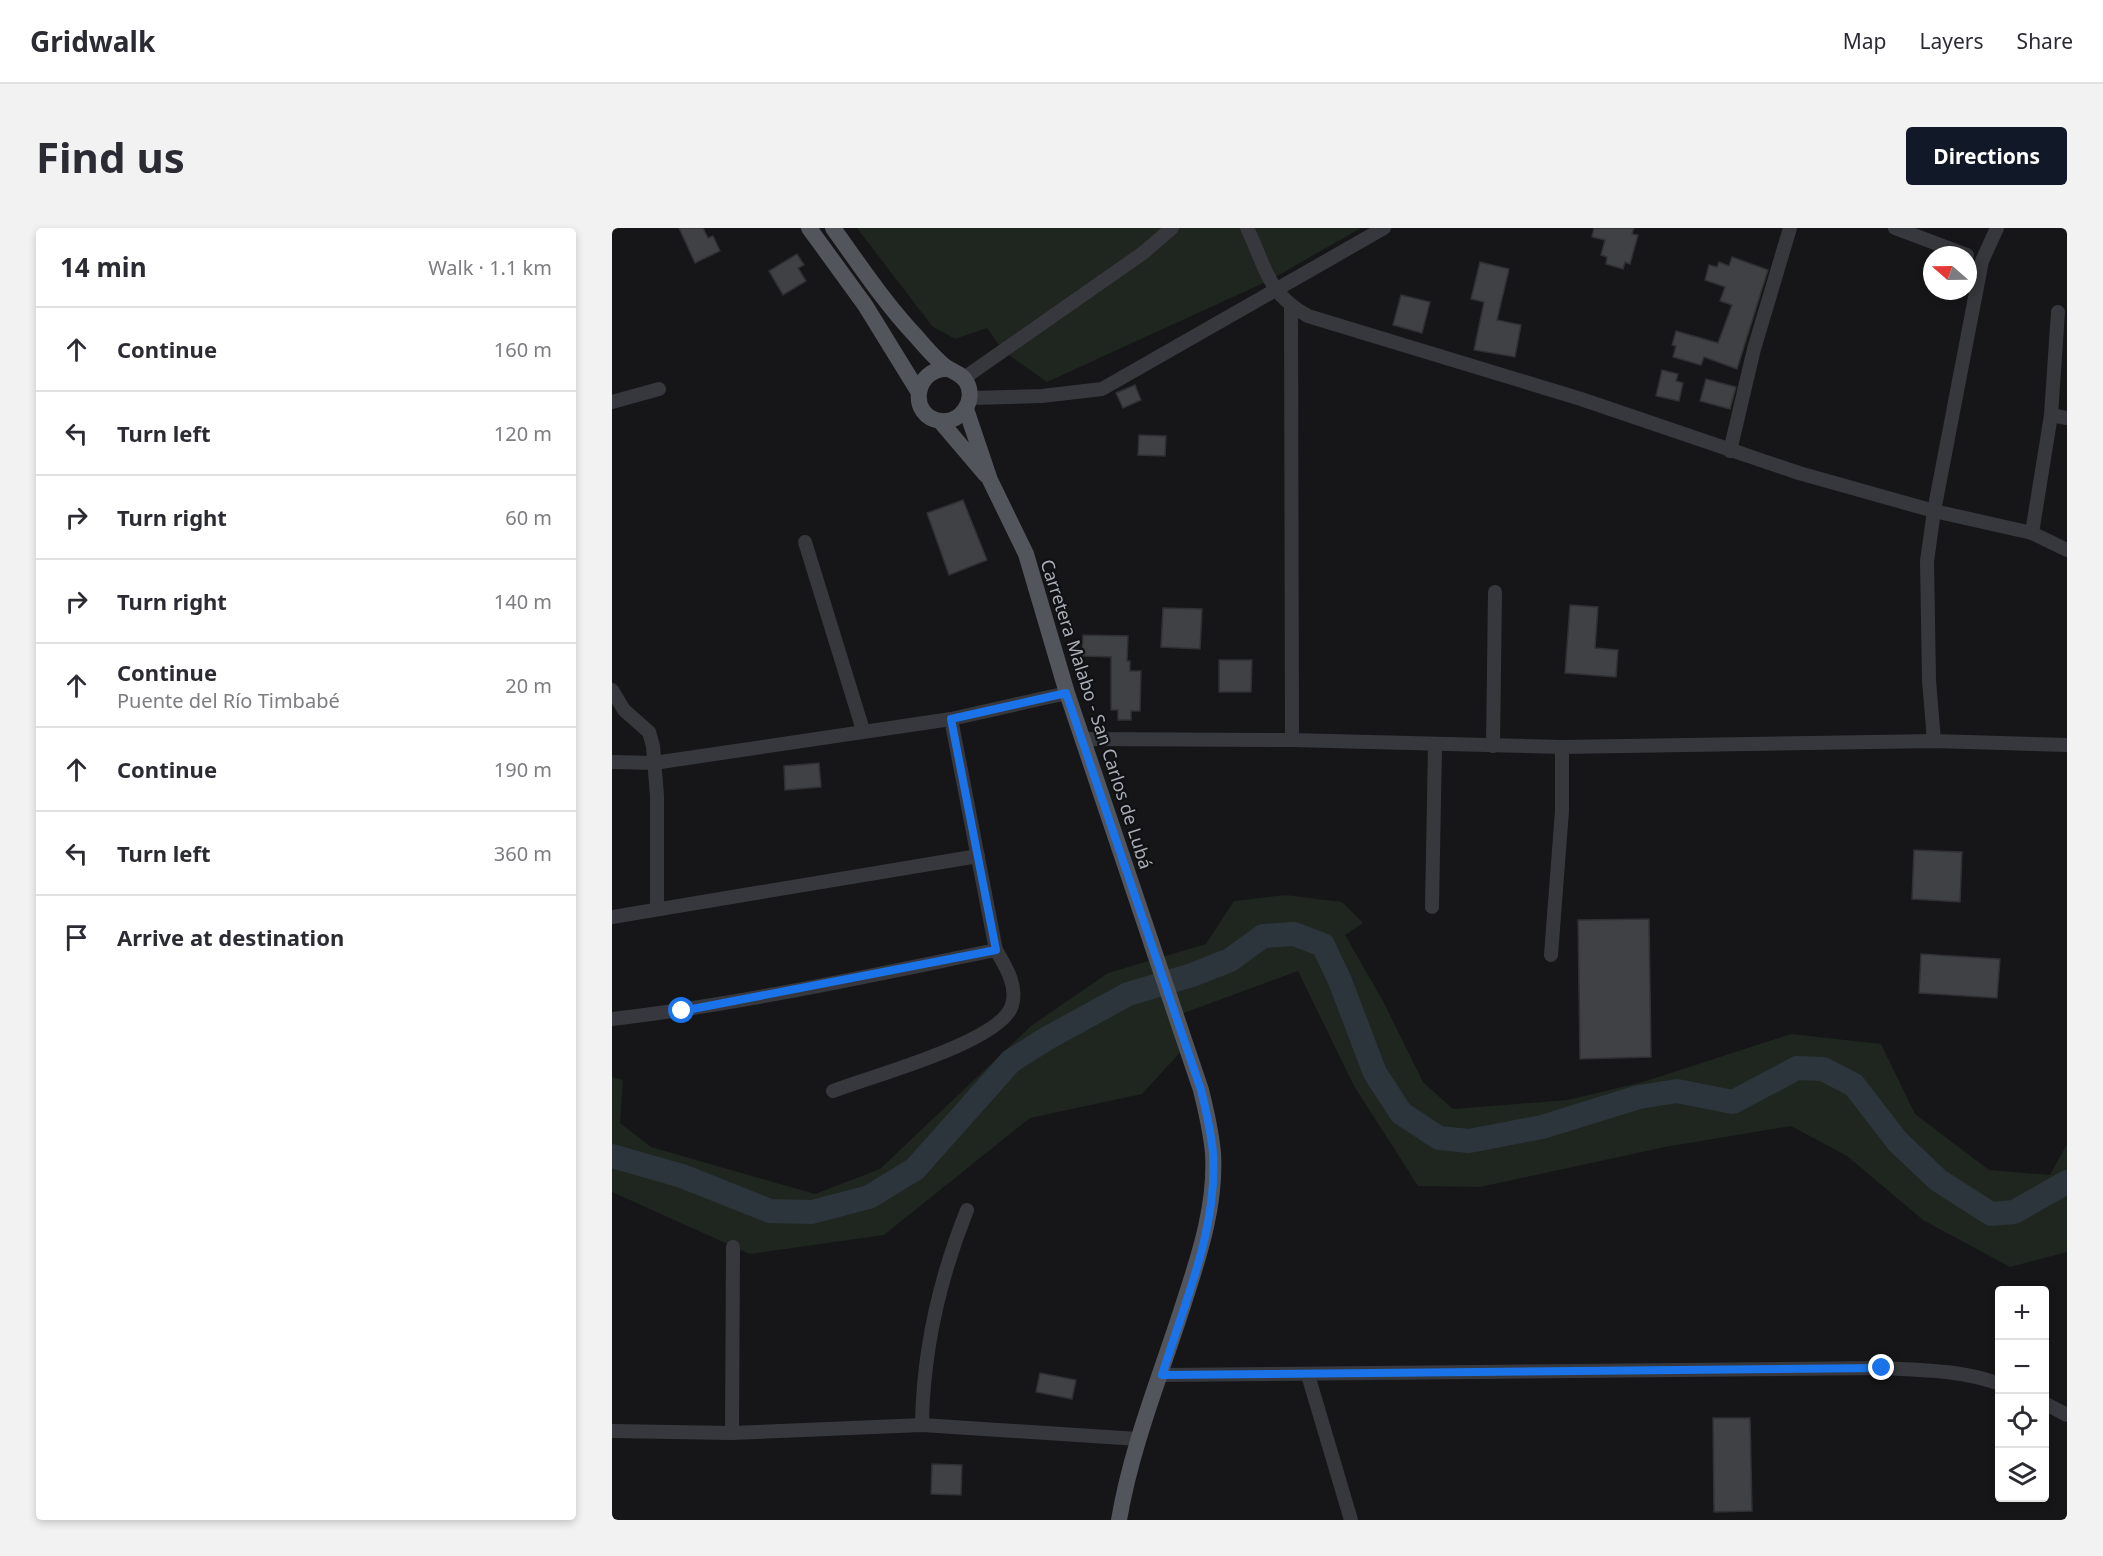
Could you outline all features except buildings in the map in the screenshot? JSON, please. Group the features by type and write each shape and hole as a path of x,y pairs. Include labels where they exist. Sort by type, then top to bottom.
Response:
{"main road":[{"path":"809,228 865,305 918,391 922,408 930,417 940,421 952,420 968,404 969,386 964,378 948,369 912,333 833,228"},
{"path":"918,391 926,376 936,370 948,369"},
{"name":"Carretera Malabo - San Carlos de Lubá","path":"968,404 990,480 1026,554 1066,693 1201,1090 1211,1143 1212,1176 1208,1219 1162,1375"},
{"name":"Carretera Malabo - San Carlos de Lubá","path":"940,421 990,480"},
{"path":"1119,1520 1138,1439 1162,1375"}],"street":[{"path":"964,378 1143,253 1172,228"},
{"path":"1247,228 1274,290 1290,307 1308,316 1581,399 1798,473 1934,511 2032,533 2067,550"},
{"path":"968,404 1102,389 1118,382 1384,228"},
{"path":"1730,451 1754,349 1790,228"},
{"path":"1895,228 1944,246"},
{"path":"1934,741 1929,680 1927,561 1934,511 1982,261 1997,228"},
{"path":"1977,259 1982,261"},
{"path":"1290,307 1292,740"},
{"path":"2032,533 2051,416 2058,312"},
{"path":"612,402 659,389"},
{"path":"2051,416 2067,418"},
{"path":"805,542 863,730"},
{"path":"1493,746 1495,592"},
{"path":"612,690 624,710 649,732 654,763 659,889 657,909"},
{"path":"612,762 654,763 863,730 951,719 1066,693"},
{"path":"833,1091 961,1045 1005,1017 1012,1007 1010,974 996,950 951,719"},
{"path":"1083,739 1292,740 1435,746 1562,747 1934,741 2067,745"},
{"path":"1432,907 1435,746"},
{"path":"1551,955 1562,811 1562,747"},
{"path":"612,916 978,856"},
{"path":"612,1018 682,1011 763,997 996,950"},
{"path":"922,1425 923,1380 932,1322 947,1260 967,1210"},
{"path":"732,1433 733,1246"},
{"path":"1162,1375 1882,1368 1952,1371 1995,1382"},
{"path":"1308,1375 1351,1520"},
{"path":"2049,1406 2067,1415"},
{"path":"612,1431 732,1433 922,1425 1138,1439"}],"shaded area":[{"path":"857,228 1361,228 1270,280 1047,382 1003,351 987,328 955,339 932,326"},
{"path":"1285,895 1342,902 1363,923 1345,935 1383,1001 1423,1082 1453,1109 1568,1100 1643,1082 1791,1034 1881,1044 1915,1114 1989,1170 2050,1175 2067,1144 2067,1252 2010,1267 1923,1220 1847,1156 1791,1126 1665,1147 1480,1187 1418,1186 1354,1086 1298,971 1173,1017 1186,1046 1142,1094 1030,1118 884,1235 750,1254 612,1192 612,1077 623,1080 620,1123 651,1147 815,1194 880,1169 1031,1026 1108,973 1206,944 1234,901"}],"waterway":[{"path":"612,1156 682,1176 770,1211 812,1212 869,1197 915,1169 1011,1061 1046,1039 1128,994 1192,975 1230,960 1263,936 1294,934 1323,945 1340,981 1375,1073 1401,1113 1439,1138 1469,1141 1542,1127 1639,1097 1677,1091 1733,1102 1797,1068 1823,1069 1854,1085 1897,1141 1938,1180 1991,1214 2014,1212 2067,1182"}],"route":[{"path":"682,1011 996,950 951,719 1066,693 1201,1090 1209,1122 1213,1153 1208,1219 1162,1375 1882,1368"}]}
